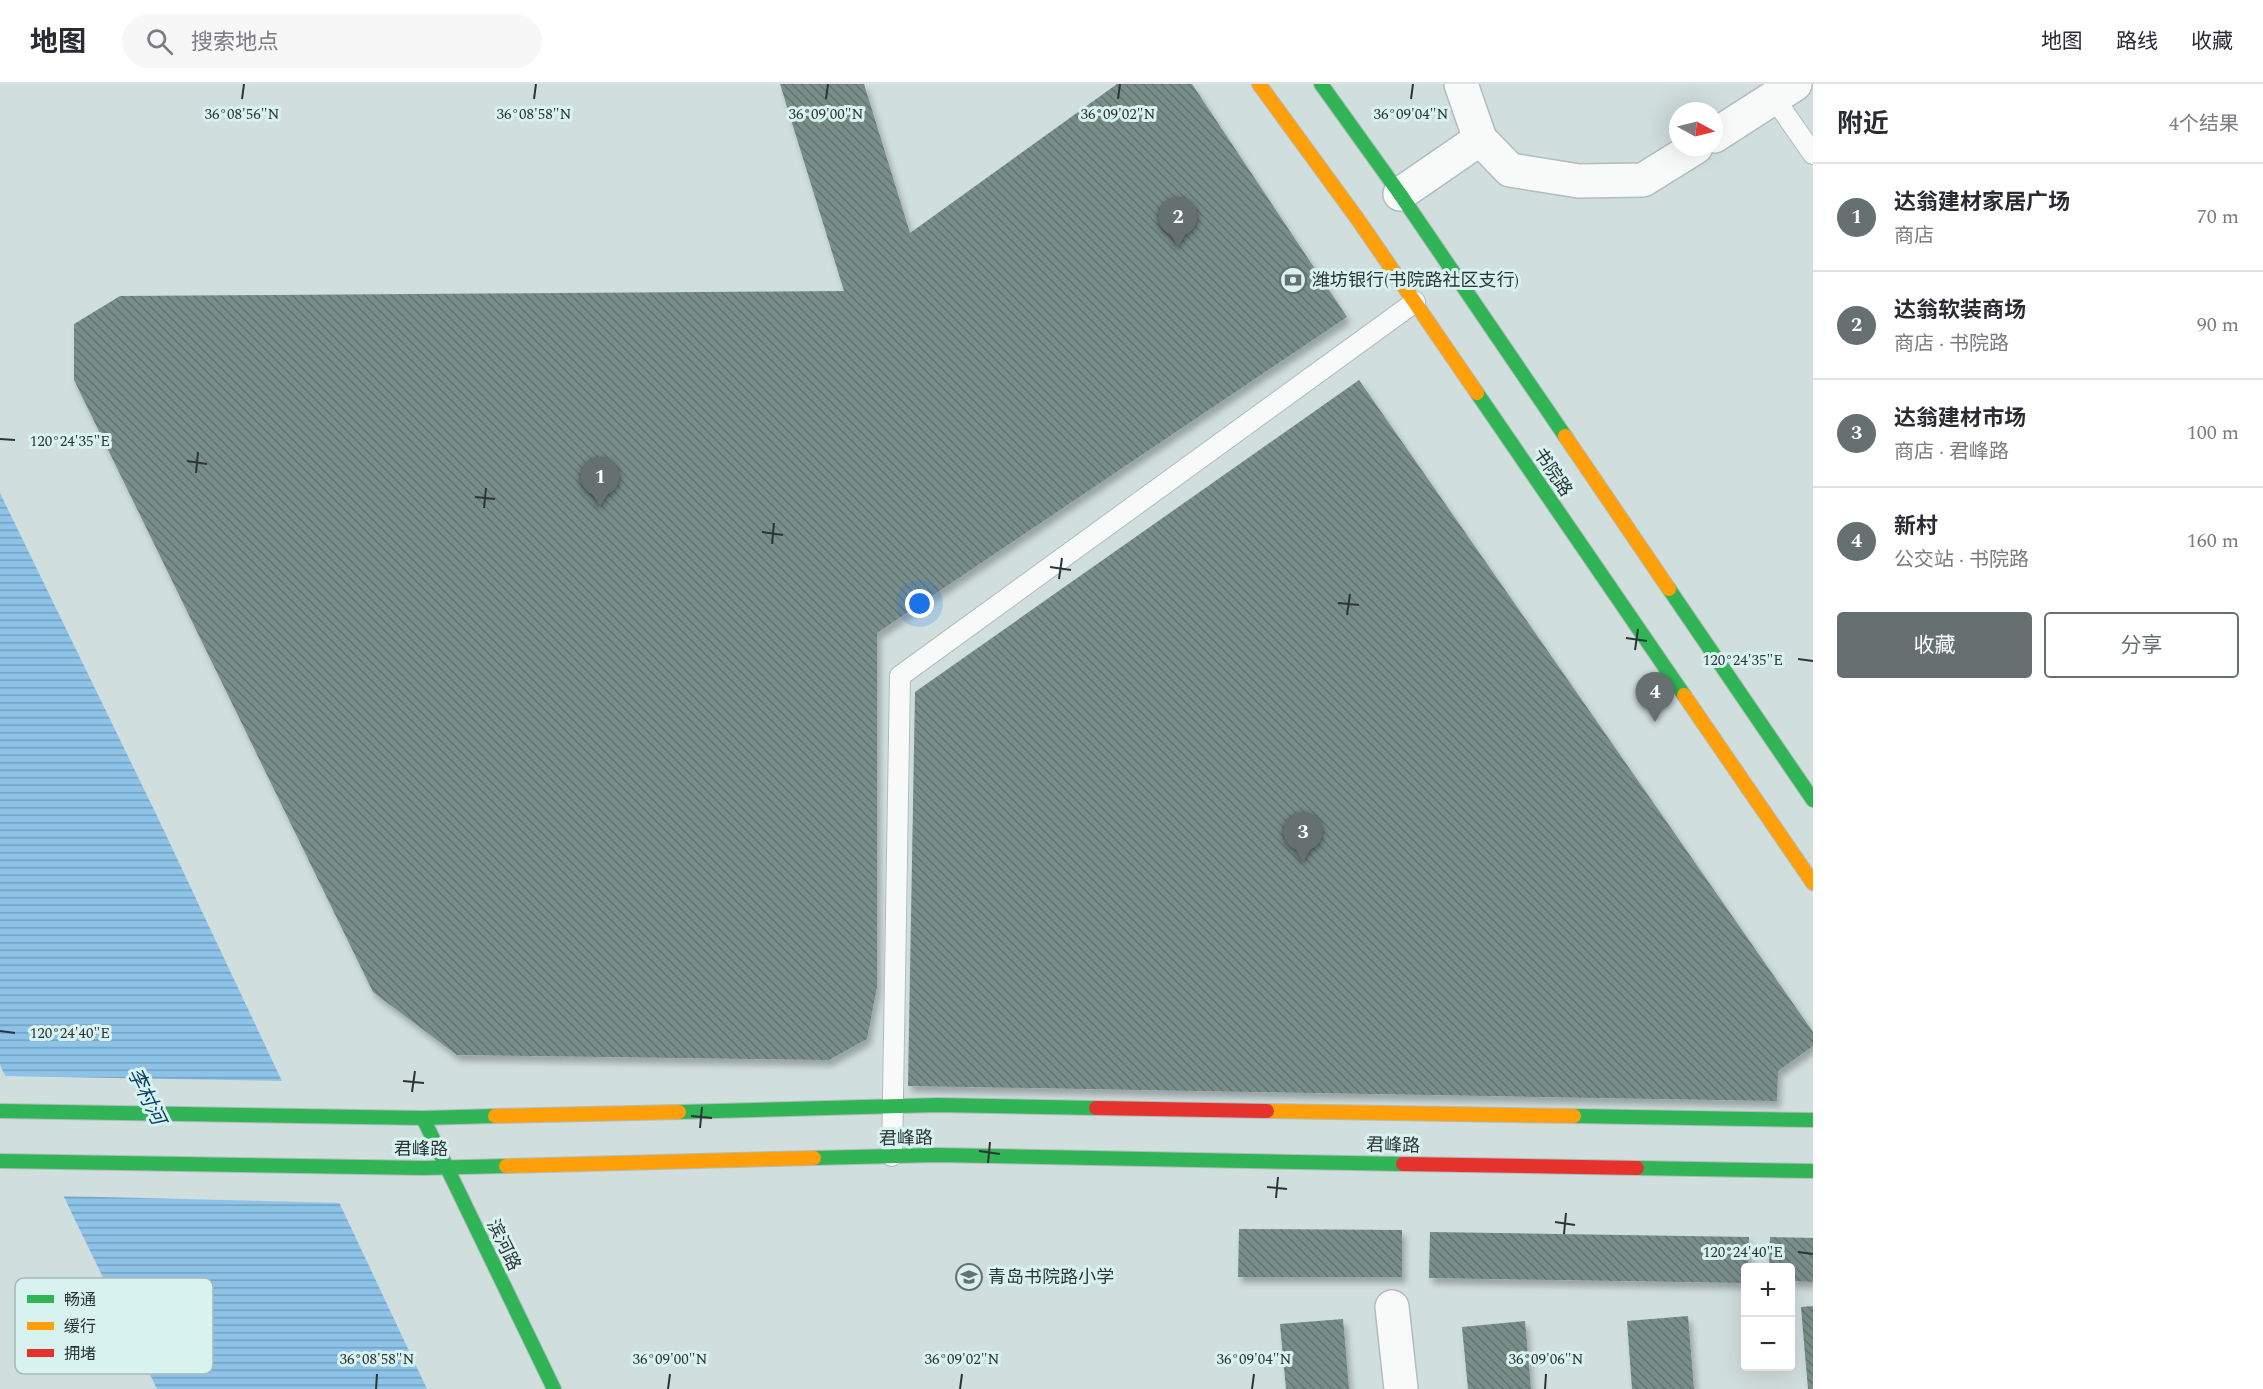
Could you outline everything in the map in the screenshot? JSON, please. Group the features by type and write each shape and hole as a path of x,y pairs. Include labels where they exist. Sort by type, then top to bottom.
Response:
{"main road":[{"name":"书院路","path":"1259,84 1415,302 1813,883"},
{"name":"书院路","path":"1321,84 1400,194 1813,800"},
{"name":"君峰路","path":"0,1111 423,1118 892,1106 1813,1120"},
{"name":"滨河路","path":"423,1118 554,1389"},
{"name":"君峰路","path":"0,1161 447,1167 892,1156 1813,1171"}],"street":[{"path":"1461,84 1480,139 1510,170 1579,181 1643,180 1682,156"},
{"path":"1723,130 1784,91"},
{"path":"1400,194 1480,139"},
{"path":"1392,1307 1401,1389"}],"lane":[{"path":"1784,91 1813,154"},
{"path":"892,1156 900,676 1415,302"}],"water":[{"name":"李村河","path":"0,493 158,818 427,1389 157,1389 150,1374 213,1374 213,1278 103,1278 0,1065"}],"pier":[{"path":"2,1076 285,1081 343,1203 60,1196"}],"building":[{"path":"780,84 864,84 910,233 1117,84 1192,84 1347,317 877,633 877,987 867,1039 829,1060 457,1055 373,992 74,380 74,324 120,296 844,291"},
{"path":"1359,380 1813,1032 1813,1046 1778,1071 1777,1101 908,1086 915,692"},
{"path":"1239,1229 1402,1230 1402,1277 1238,1277"},
{"path":"1430,1232 1749,1237 1748,1263 1741,1263 1741,1283 1429,1278"},
{"path":"1770,1237 1813,1238 1813,1282 1795,1281 1795,1263 1769,1263"},
{"path":"1813,1306 1813,1389 1808,1389 1801,1307"},
{"path":"1688,1316 1694,1389 1632,1389 1627,1321"},
{"path":"1343,1319 1349,1389 1286,1389 1280,1324"},
{"path":"1525,1321 1531,1389 1468,1389 1462,1327"}],"traffic: fast":[{"path":"1321,84 1400,194 1565,436"},
{"path":"1477,393 1684,695"},
{"path":"1669,589 1813,800"},
{"path":"679,1112 937,1105 1096,1108"},
{"path":"0,1111 423,1118 495,1116"},
{"path":"1574,1116 1813,1120"},
{"path":"423,1118 554,1389"},
{"path":"814,1158 937,1155 1403,1164"},
{"path":"0,1161 424,1168 506,1166"},
{"path":"1637,1168 1813,1171"}],"traffic: slow":[{"path":"1259,84 1359,221 1477,393"},
{"path":"1565,436 1669,589"},
{"path":"1684,695 1813,883"},
{"path":"1267,1111 1574,1116"},
{"path":"495,1116 679,1112"},
{"path":"506,1166 814,1158"}],"traffic: jam":[{"path":"1096,1108 1267,1111"},
{"path":"1403,1164 1637,1168"}],"place":[{"name":"达翁软装商场","path":"1178,247"},
{"name":"潍坊银行(书院路社区支行)","path":"1293,280"},
{"name":"达翁建材家居广场","path":"600,507"},
{"name":"新村","path":"1655,722"},
{"name":"达翁建材市场","path":"1303,862"},
{"name":"青岛书院路小学","path":"969,1277"}]}
